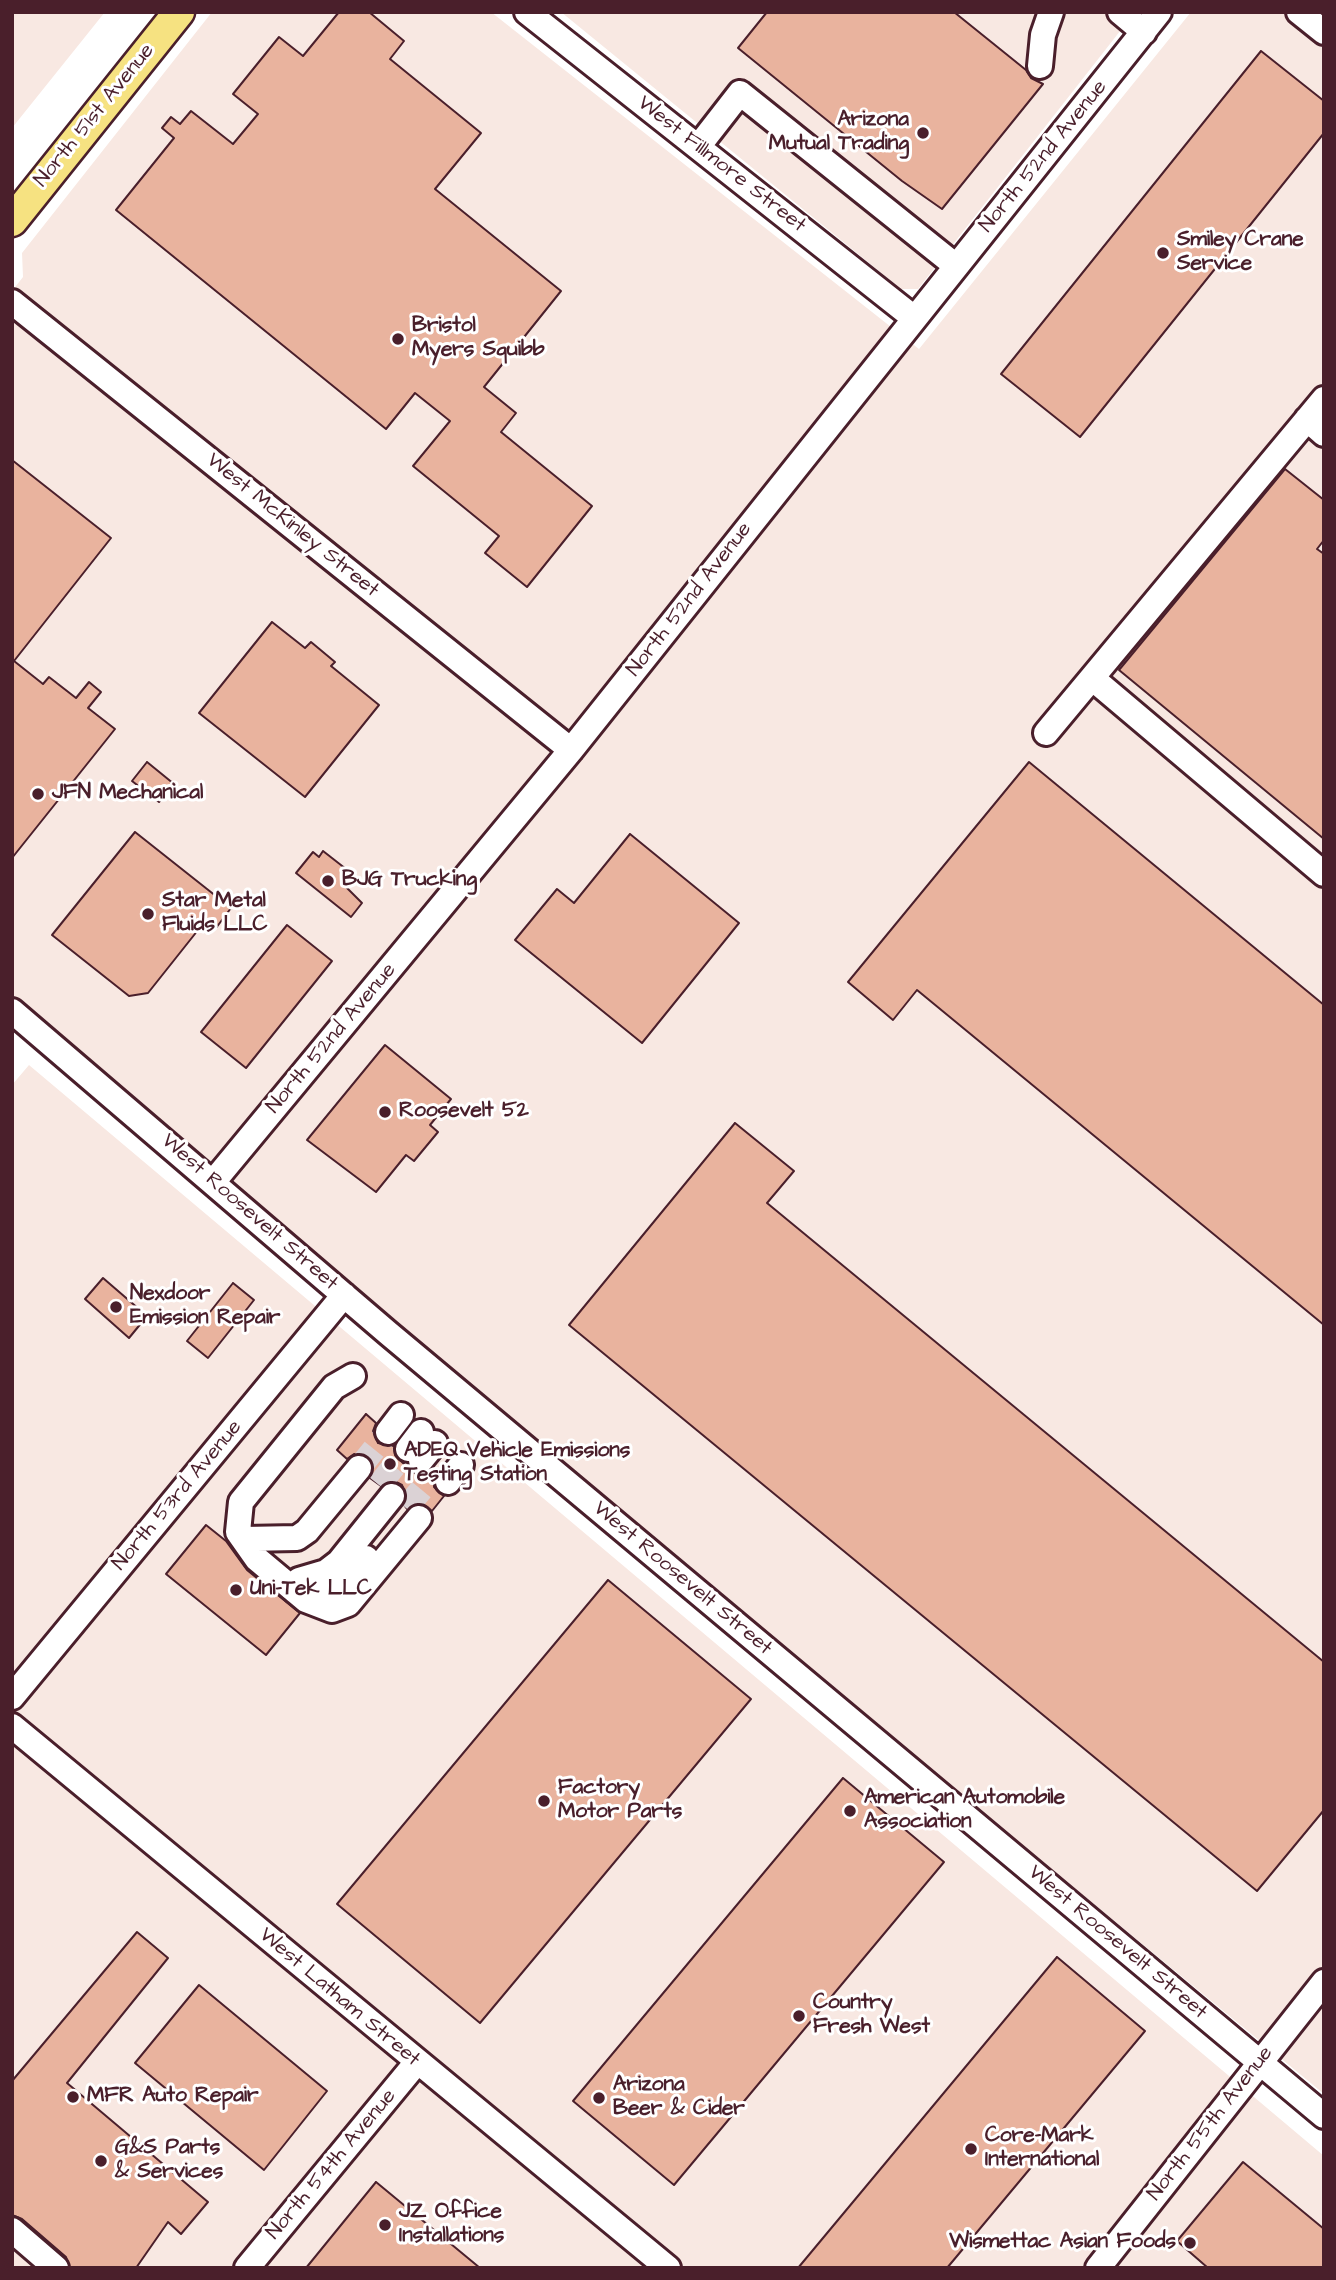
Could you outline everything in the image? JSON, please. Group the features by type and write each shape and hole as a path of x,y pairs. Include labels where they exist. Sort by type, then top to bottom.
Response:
{"main road":[{"name":"North 51st Avenue","path":"12,220 179,12"}],"street":[{"name":"West Fillmore Street","path":"527,12 914,318"},
{"path":"1040,66 1043,35 1051,12"},
{"path":"1120,12 1144,32"},
{"name":"North 52nd Avenue","path":"214,1181 571,750 1159,12"},
{"path":"1299,12 1324,32"},
{"path":"698,147 740,93 956,266"},
{"name":"West McKinley Street","path":"12,302 571,750"},
{"path":"1046,733 1315,427 1324,399"},
{"path":"1092,678 1324,874"},
{"name":"West Roosevelt Street","path":"12,1011 214,1181 344,1296 1324,2116"},
{"name":"North 53rd Avenue","path":"12,1697 344,1296"},
{"path":"352,1376 344,1378 334,1387 240,1502 238,1532 271,1569 306,1601 332,1610 348,1604 388,1492"},
{"path":"271,1569 297,1538 307,1531 388,1492"},
{"path":"271,1569 313,1563 388,1492"},
{"name":"West Latham Street","path":"12,1726 668,2268"},
{"name":"North 55th Avenue","path":"1098,2268 1324,1982"},
{"name":"North 54th Avenue","path":"247,2268 417,2062"},
{"path":"12,2231 57,2268"}],"shaded area":[{"path":"12,12 105,12 12,128"},
{"path":"212,12 491,12 919,349 1191,12 1324,12 1324,2094 12,1011 12,291 23,277 22,253"},
{"path":"561,12 1135,12 918,289 901,289"},
{"path":"29,1065 1324,2156 1324,2268 12,2268 12,1085"}],"building":[{"name":"Bristol Myers Squibb","path":"339,12 369,12 404,41 390,59 481,133 435,189 561,291 484,387 516,413 501,432 592,506 527,587 485,553 499,536 413,466 450,421 415,393 386,429 116,210 174,138 162,128 171,117 180,124 191,111 233,144 258,114 233,94 279,37 303,56"},
{"name":"Arizona Mutual Trading","path":"767,12 954,12 1026,70 1031,78 1043,84 942,209 902,181 738,48"},
{"name":"Smiley Crane Service","path":"1261,51 1324,101 1324,133 1080,437 1001,374"},
{"path":"12,460 111,538 14,661 43,684 49,677 76,698 89,682 101,692 88,708 115,729 12,858"},
{"path":"1285,469 1324,500 1324,540 1317,549 1324,554 1324,839 1119,670"},
{"path":"272,622 305,648 311,642 335,662 331,666 379,705 305,797 199,713"},
{"path":"147,762 174,784 159,802 132,781"},
{"path":"1029,762 1324,1005 1324,1325 917,990 893,1020 848,982"},
{"name":"Star Metal Fluids LLC","path":"135,832 231,908 216,928 206,920 148,993 129,996 52,935"},
{"path":"630,834 739,923 642,1043 515,940 557,889 574,903"},
{"name":"BJG Trucking","path":"323,851 355,876 346,887 362,903 351,917 296,873 313,852 319,857"},
{"path":"287,925 332,961 246,1068 201,1032"},
{"name":"Roosevelt 52","path":"385,1045 451,1099 430,1125 438,1132 414,1161 406,1155 376,1192 307,1140"},
{"path":"735,1123 794,1171 767,1203 1324,1662 1324,1810 1257,1891 569,1325"},
{"name":"Nexdoor Emission Repair","path":"103,1278 147,1316 129,1338 85,1299"},
{"path":"233,1283 254,1300 208,1358 187,1341"},
{"name":"ADEQ Vehicle Emissions Testing Station","path":"366,1414 376,1423 373,1431 378,1443 394,1446 395,1455 411,1471 419,1475 433,1469 436,1473 434,1487 444,1496 432,1511 421,1503 407,1509 404,1505 407,1498 402,1485 394,1481 381,1486 370,1478 373,1463 368,1456 354,1454 347,1459 337,1450"},
{"name":"Uni-Tek LLC","path":"206,1525 226,1541 247,1570 300,1613 266,1655 166,1574"},
{"name":"Factory Motor Parts","path":"608,1580 751,1699 480,2023 337,1904"},
{"path":"843,1778 944,1862 674,2185 573,2101"},
{"path":"137,1932 168,1958 67,2083 208,2202 181,2234 168,2222 136,2268 70,2268 66,2257 22,2219 12,2215 12,2081"},
{"name":"Core-Mark International","path":"1057,1957 1145,2031 947,2268 798,2268"},
{"path":"199,1985 327,2091 264,2170 135,2063"},
{"path":"1243,2162 1324,2229 1324,2268 1208,2268 1177,2241"},
{"name":"JZ Office Installations","path":"376,2182 480,2268 306,2268"}],"tunnel":[{"path":"359,1468 388,1432"},
{"path":"379,1485 408,1449"},
{"path":"406,1508 436,1472"}],"place":[{"name":"Arizona Mutual Trading","path":"923,133"},
{"name":"Smiley Crane Service","path":"1163,253"},
{"name":"Bristol Myers Squibb","path":"398,339"},
{"name":"JFN Mechanical","path":"38,794"},
{"name":"BJG Trucking","path":"328,881"},
{"name":"Star Metal Fluids LLC","path":"148,914"},
{"name":"Roosevelt 52","path":"385,1112"},
{"name":"Nexdoor Emission Repair","path":"116,1307"},
{"name":"ADEQ Vehicle Emissions Testing Station","path":"390,1464"},
{"name":"Uni-Tek LLC","path":"236,1590"},
{"name":"Factory Motor Parts","path":"544,1801"},
{"name":"American Automobile Association","path":"850,1811"},
{"name":"Country Fresh West","path":"799,2016"},
{"name":"MFR Auto Repair","path":"73,2097"},
{"name":"Arizona Beer & Cider","path":"599,2098"},
{"name":"Core-Mark International","path":"971,2149"},
{"name":"G&S Parts & Services","path":"101,2161"},
{"name":"JZ Office Installations","path":"385,2225"},
{"name":"Wismettac Asian Foods","path":"1190,2243"}]}
